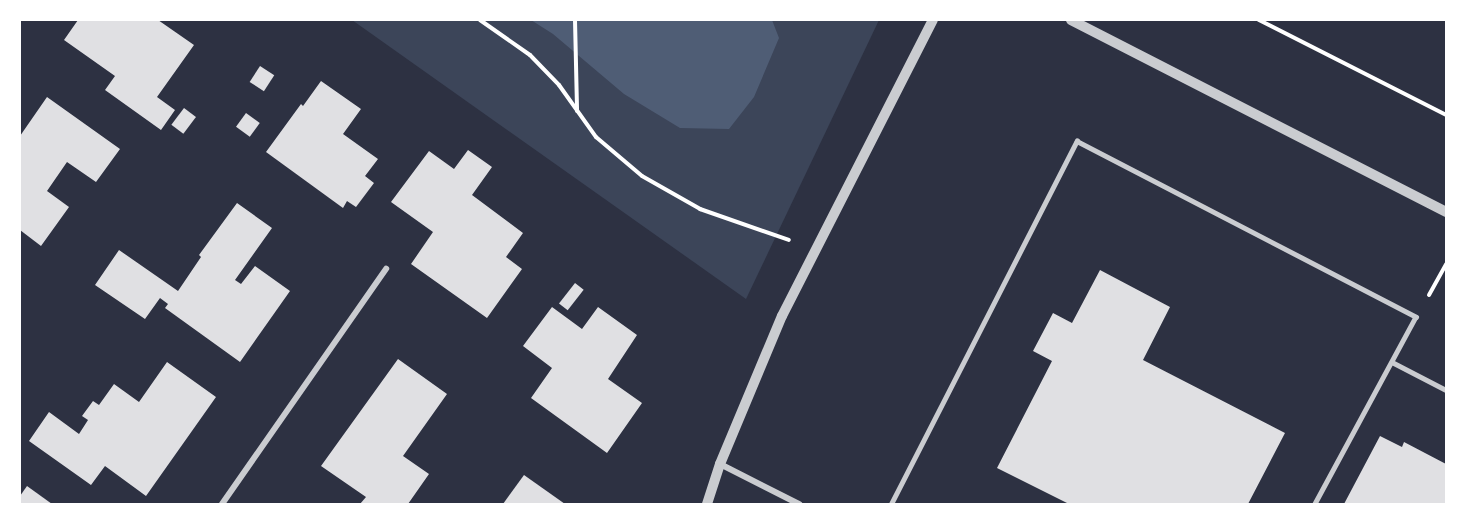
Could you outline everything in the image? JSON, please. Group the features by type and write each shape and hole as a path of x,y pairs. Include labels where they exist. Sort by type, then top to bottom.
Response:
{"street":[{"path":"707,504 720,464 782,316 933,20"},
{"path":"1071,20 1446,212"},
{"path":"222,504 386,269"},
{"path":"720,464 799,504"}],"lane":[{"path":"891,504 1077,141 1416,317 1315,504"},
{"path":"1392,362 1446,390"}],"path":[{"path":"480,20 530,56 559,85 596,137 642,176 700,209 815,249"},
{"path":"575,20 577,112"},
{"path":"1259,20 1446,115"},
{"path":"1416,317 1446,264"}],"shaded area":[{"path":"352,20 879,20 746,299"},
{"path":"531,20 772,20 779,38 754,97 729,129 680,128 624,94 553,34"}],"building":[{"path":"78,20 158,20 194,45 157,97 175,110 161,130 105,90 115,76 64,40"},
{"path":"260,66 274,75 264,91 250,82"},
{"path":"321,81 361,109 343,134 378,159 365,176 374,183 356,207 347,201 343,208 266,152"},
{"path":"47,97 120,149 96,182 67,162 47,191 69,207 41,246 20,230 20,136"},
{"path":"184,108 196,117 183,134 171,125"},
{"path":"246,113 260,123 250,137 236,127"},
{"path":"468,150 492,167 472,195 523,233 506,257 522,269 487,318 411,264 433,232 391,202 429,151 454,169"},
{"path":"237,203 272,228 235,280 241,284 255,266 290,291 240,362 165,308 168,304 160,298 145,319 95,285 119,250 178,291 201,257 199,255"},
{"path":"1100,270 1170,307 1143,360 1285,433 1248,504 1069,504 997,468 1052,361 1033,351 1053,313 1072,323"},
{"path":"575,283 584,290 568,310 559,303"},
{"path":"552,307 582,329 598,307 637,335 608,379 642,403 607,453 531,398 552,368 523,346"},
{"path":"398,359 447,394 403,456 429,474 408,504 360,504 366,497 321,466"},
{"path":"167,362 216,397 146,496 105,466 91,485 29,441 49,412 79,434 88,420 82,416 93,401 99,405 114,384 139,402"},
{"path":"1380,436 1402,447 1404,442 1446,464 1446,504 1344,504"},
{"path":"524,475 565,504 503,504"},
{"path":"27,486 52,504 20,504 20,496"}]}
